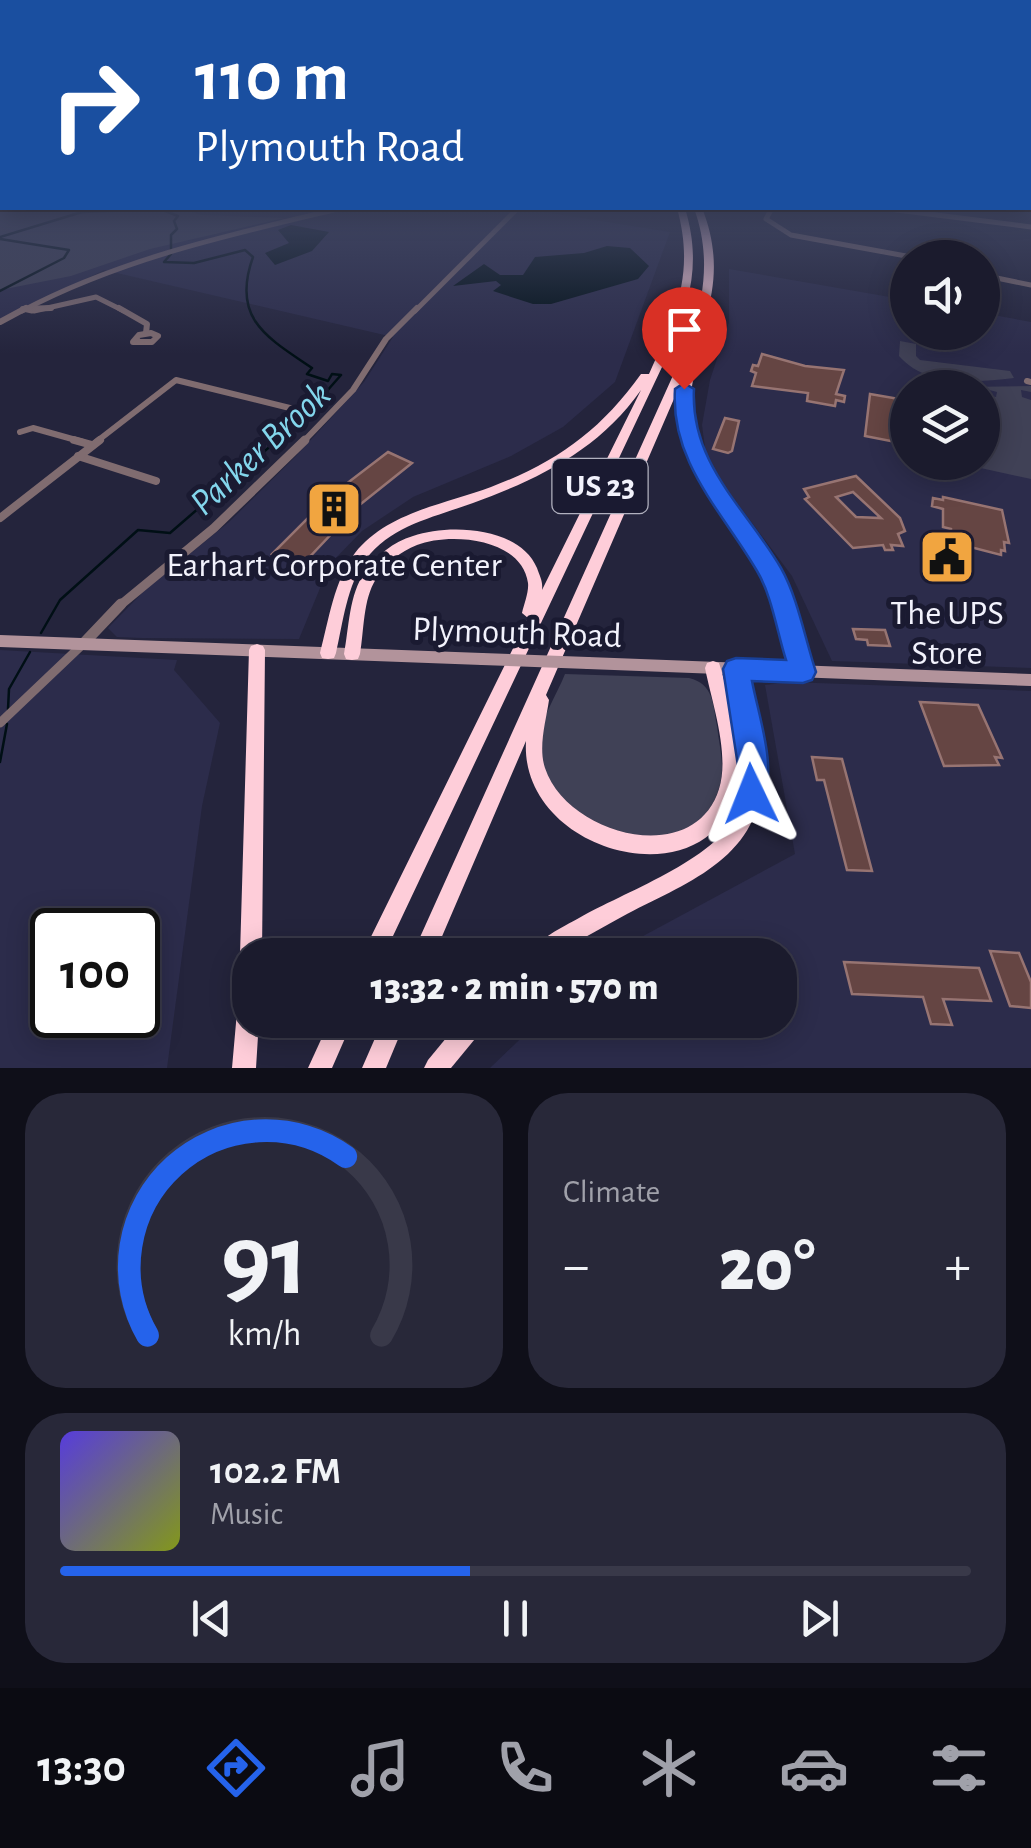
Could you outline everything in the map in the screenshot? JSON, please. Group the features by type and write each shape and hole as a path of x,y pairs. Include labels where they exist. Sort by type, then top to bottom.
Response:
{"highway":[{"name":"US 23","path":"382,938 672,333 691,271 691,254"},
{"name":"US 23","path":"431,938 685,364 713,276 710,254"},
{"path":"713,276 708,320 684,389 686,430 700,468 771,572 803,672"},
{"path":"328,653 352,570 374,541 414,519 526,478 590,442 619,414 672,333"},
{"path":"352,654 364,590 380,562 418,538 461,532 483,535 518,554 530,568 536,584 534,605 497,696"},
{"path":"251,938 258,650"},
{"path":"542,687 534,743 536,770 557,806 568,820 594,836 630,846 662,844 694,834 716,817 727,793 731,767 713,668"},
{"path":"567,938 605,912 693,868 725,846 744,822 753,766 736,669"},
{"path":"244,1068 246,1038"},
{"path":"320,1068 334,1038"},
{"path":"374,1068 387,1038"},
{"path":"436,1068 461,1038"}],"main road":[{"name":"Plymouth Road","path":"0,641 1031,680"}],"street":[{"path":"0,322 92,276 157,254"},
{"path":"0,723 123,602 214,528 273,473 353,390 386,339 472,254"},
{"path":"1000,278 1031,283"},
{"path":"23,309 44,312 64,301 96,297 120,312 142,319 147,324 146,333"},
{"path":"0,518 176,380 306,412"},
{"path":"20,432 33,428 92,445"},
{"path":"78,456 156,481"}],"shaded area":[{"path":"0,254 662,254 615,382 563,427 511,456 413,497 362,531 330,564 299,639 117,637 108,628 144,591 229,522 295,457 364,382 393,337 104,270 0,321"},
{"path":"0,254 136,254 71,276 0,290"},
{"path":"266,254 304,254 275,265"},
{"path":"636,254 649,266 638,279 551,304 533,304 493,291 501,285 496,281 453,286 484,264 500,275 523,275 535,257"},
{"path":"729,269 890,297 890,350 1000,350 1000,316 1031,322 1031,668 832,661 792,576 707,463 702,425 710,380 729,322"},
{"path":"899,350 916,350 920,360 1010,371 1014,378 1000,379 1000,370 917,370 899,356"},
{"path":"1000,386 1031,386 1031,392 1021,390 1022,397 1031,400 1031,479 1000,472"},
{"path":"0,650 177,660 174,670 220,723 202,806 167,1068 0,1068"},
{"path":"565,674 689,678 703,685 713,703 722,766 721,780 707,813 682,831 650,838 616,833 584,819 558,798 542,770 539,738"},
{"path":"790,682 1031,691 1031,1068 490,1068 521,1038 797,1038 797,938 639,938 795,854 765,685"}],"building":[{"path":"762,354 805,366 844,370 836,394 845,396 844,402 836,400 835,406 807,401 808,393 752,386 756,373 751,371 753,365 758,366"},
{"path":"870,394 890,397 890,441 865,436"},
{"path":"725,418 739,421 732,451 728,453 713,449"},
{"path":"388,452 412,463 357,507 333,494"},
{"path":"856,476 900,518 905,531 898,534 903,546 891,545 893,550 885,550 883,545 853,548 805,499 809,497 804,489","holes":["853,492 881,518 856,517 836,497"]},
{"path":"933,498 1002,510 1009,543 1004,542 1005,551 1001,550 1001,555 951,542 951,529 943,527 943,509 932,506"},
{"path":"325,501 354,510 301,566 272,554"},
{"path":"853,629 885,630 890,646 868,645 867,640 856,639"},
{"path":"920,702 978,705 1002,758 995,757 999,765 944,766"},
{"path":"812,757 842,759 872,871 847,870 824,780 817,780"},
{"path":"990,951 1019,953 1031,982 1031,1008 1010,1006"},
{"path":"844,962 979,968 991,1001 943,999 952,1025 931,1024 923,997 852,994"}],"waterway":[{"path":"0,291 67,254"},
{"name":"Parker Brook","path":"171,254 164,262 194,263 230,254"},
{"name":"Parker Brook","path":"41,633 60,600 138,530 170,533 304,417 341,375 332,374 328,381 307,374 312,368 257,324 246,296 253,257 249,254"},
{"name":"Parker Brook","path":"8,709 9,689 30,652"},
{"name":"Parker Brook","path":"0,762 7,724"}],"place":[{"name":"Earhart Corporate Center","path":"334,509"},
{"name":"The UPS Store","path":"947,557"}],"route":[{"path":"684,389 683,414 690,446 714,490 771,572 803,672 736,669 753,766 751,794"}]}
